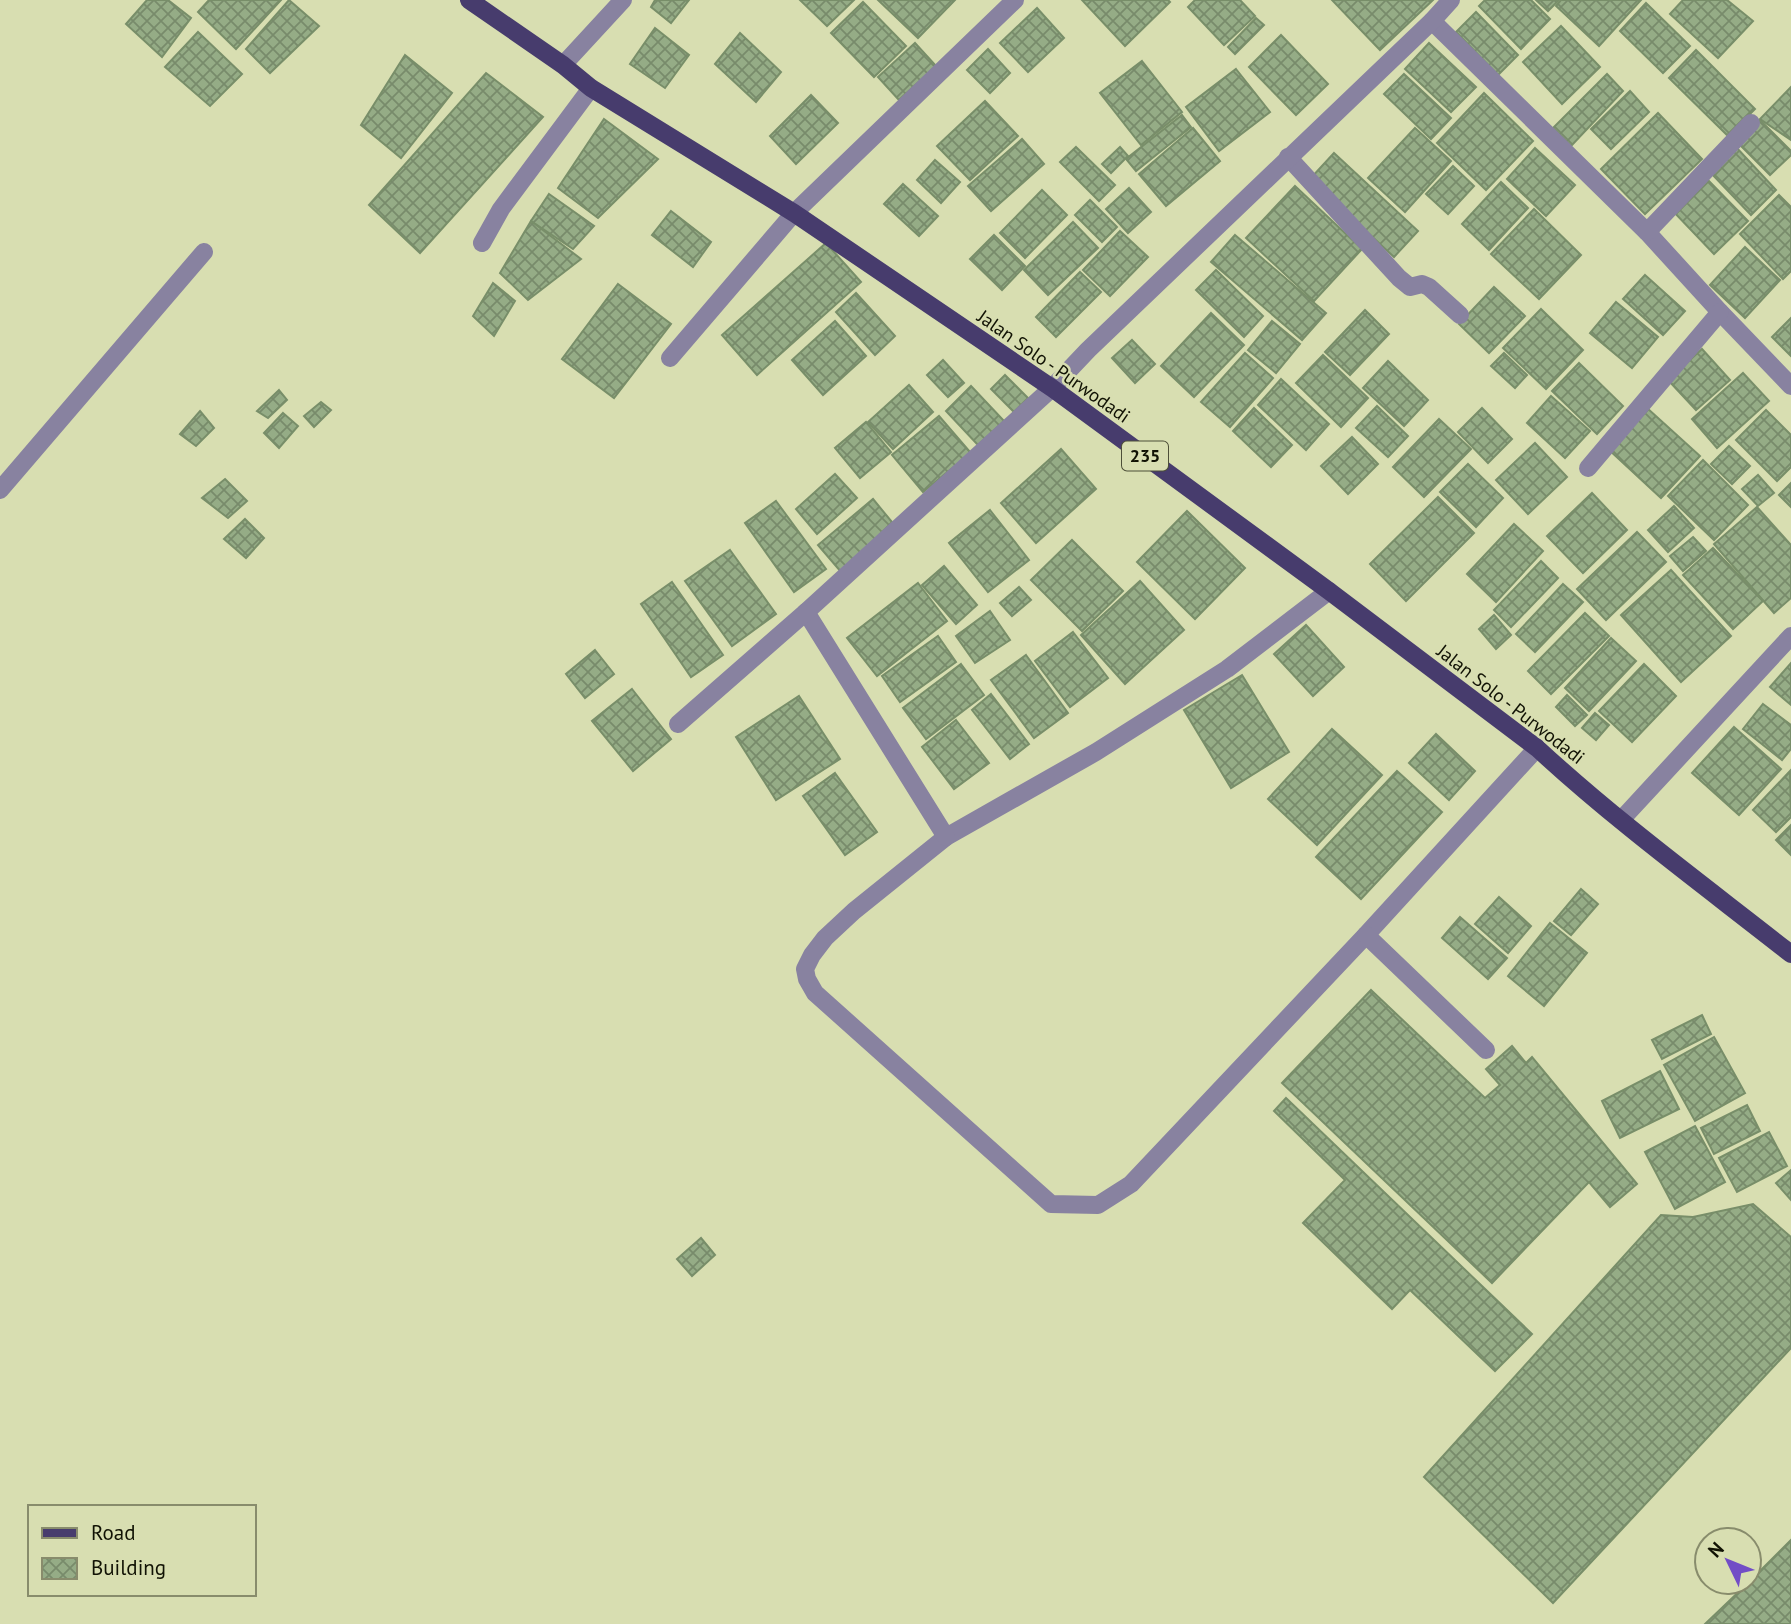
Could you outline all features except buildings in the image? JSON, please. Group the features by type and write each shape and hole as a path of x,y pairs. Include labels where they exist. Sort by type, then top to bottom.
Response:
{"main road":[{"name":"Jalan Solo - Purwodadi","path":"469,0 563,65 591,88 794,213 1052,388 1537,748 1621,820 1791,954"}],"street":[{"path":"563,65 623,0"},
{"path":"670,358 794,213 1014,0"},
{"path":"678,724 806,612 1052,388 1088,349 1451,0"},
{"path":"1432,21 1647,232 1791,386"},
{"path":"482,243 501,209 591,88"},
{"path":"1647,232 1751,123"},
{"path":"1288,157 1399,278 1410,287 1422,284 1429,287 1460,315"},
{"path":"0,491 204,252"},
{"path":"1587,468 1720,312"},
{"path":"1329,591 1227,669 1096,752 946,837 854,911 825,938 805,969 815,993 1051,1204 1098,1205 1130,1184 1366,935 1537,748"},
{"path":"806,612 946,837"},
{"path":"1621,820 1791,636"},
{"path":"1366,935 1486,1051"}]}
